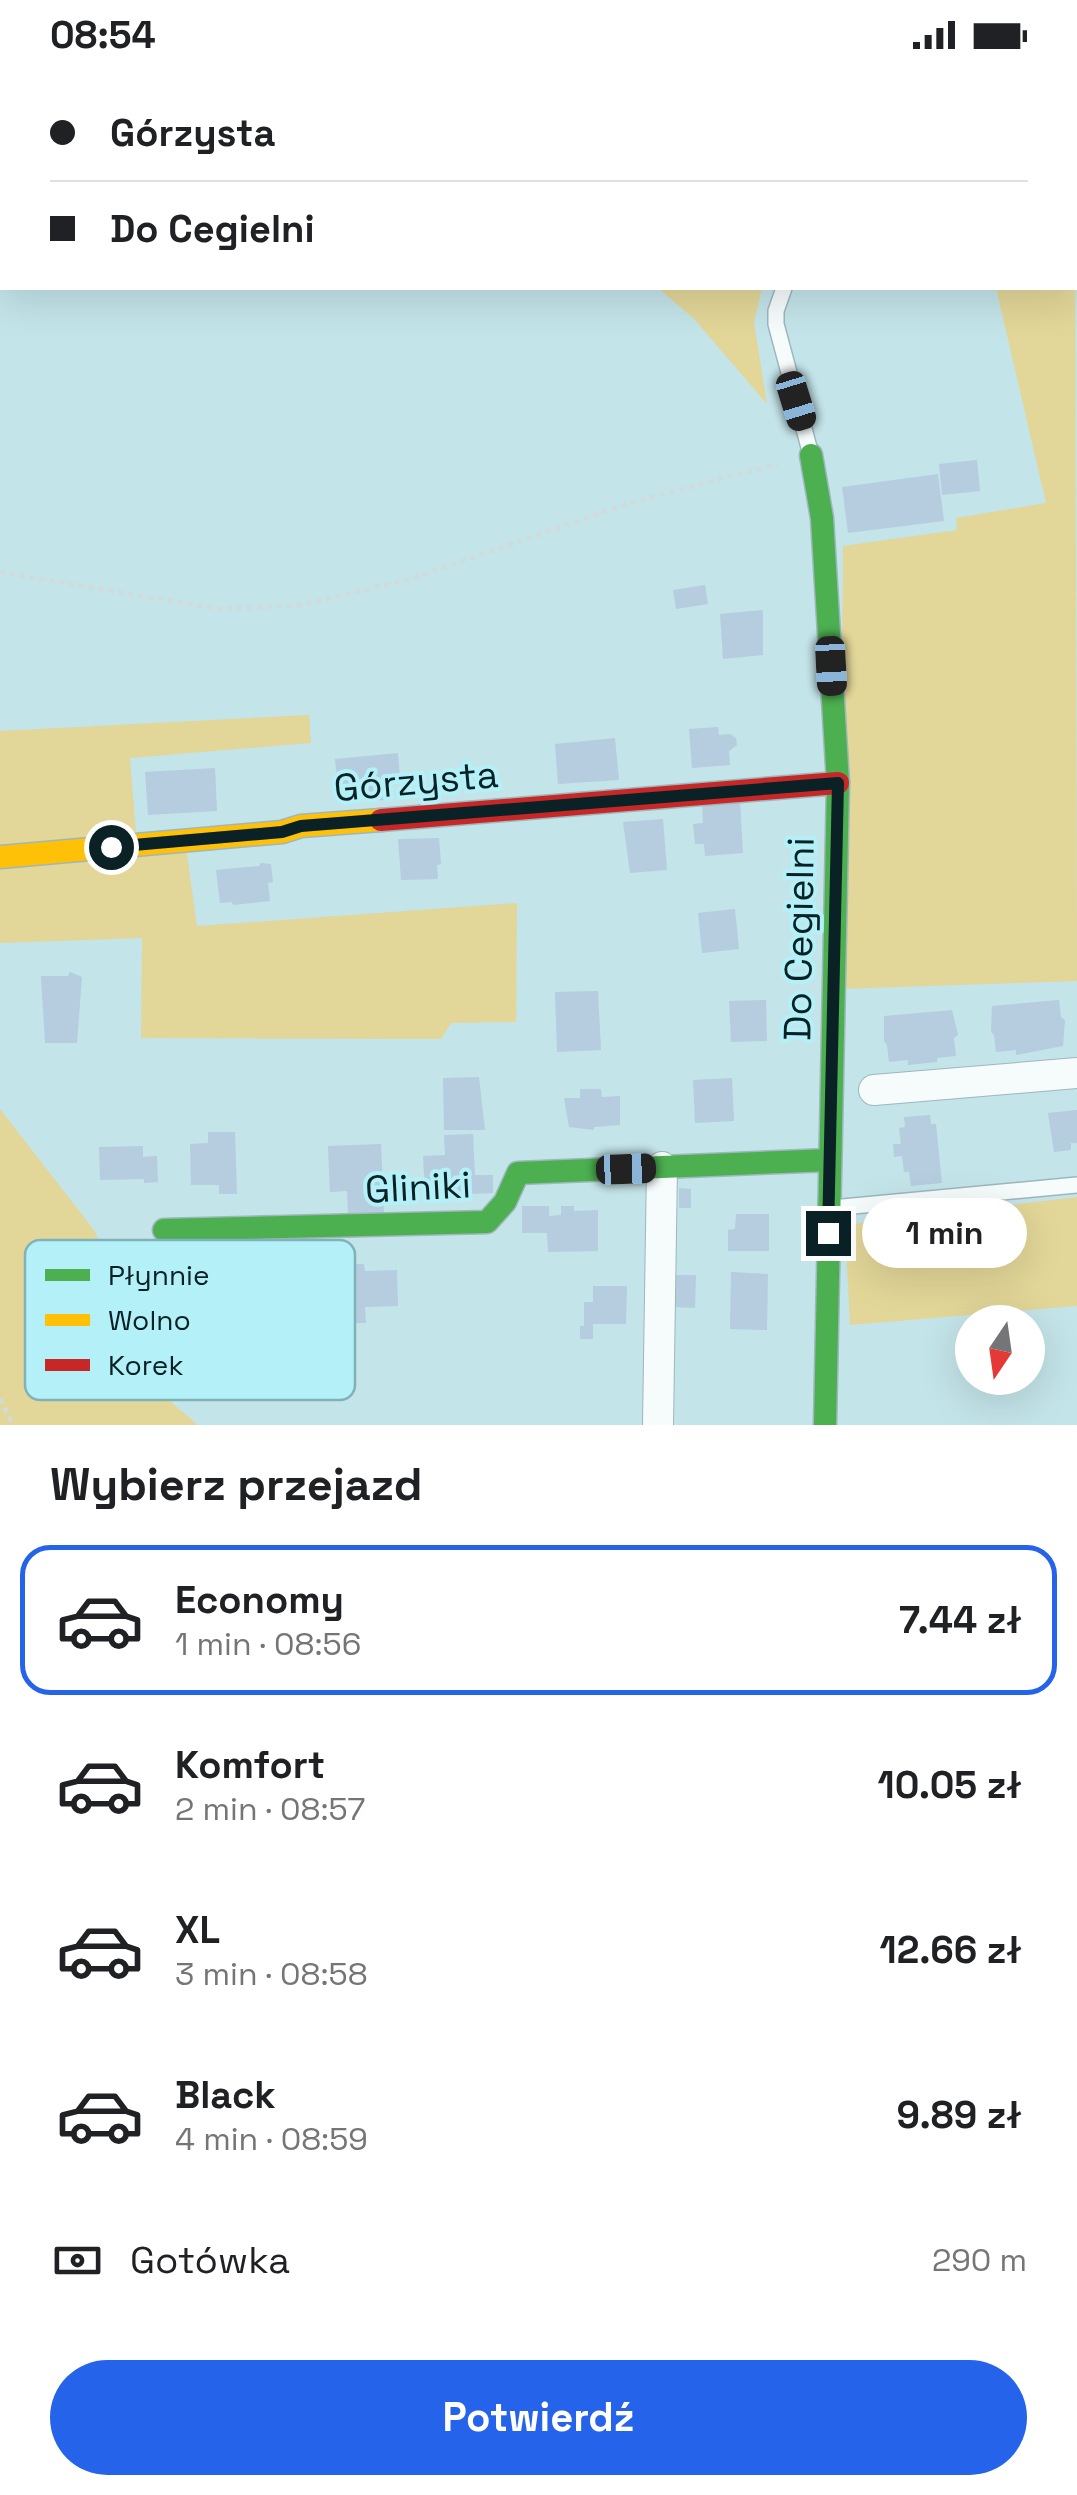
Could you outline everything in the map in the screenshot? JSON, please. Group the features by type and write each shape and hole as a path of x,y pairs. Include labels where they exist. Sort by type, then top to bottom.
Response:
{"street":[{"name":"Do Cegielni","path":"812,455 822,518 838,783 825,1425"},
{"name":"Górzysta","path":"0,857 282,832 301,826 838,783"},
{"path":"874,1090 1077,1073"},
{"name":"Gliniki","path":"164,1230 487,1222 505,1202 518,1173 830,1160"},
{"path":"658,1425 662,1167"}],"lane":[{"path":"783,290 776,324 812,455"},
{"path":"829,1208 1077,1185"}],"path":[{"path":"0,572 220,610 302,605 410,578 634,502 812,455"},
{"path":"0,1399 13,1425"}],"shaded area":[{"path":"660,290 762,290 754,323 767,404 694,319"},
{"path":"996,290 1075,290 1077,981 839,989 843,546 957,530 956,518 1046,503"},
{"path":"309,715 311,743 130,758 136,834 0,848 0,731"},
{"path":"186,847 197,926 517,903 516,1022 451,1023 441,1039 141,1038 142,938 0,943 0,863"},
{"path":"0,1109 99,1240 25,1240 25,1400 171,1400 198,1425 0,1425"},
{"path":"1077,1197 1077,1306 955,1305 955,1316 850,1325 845,1225"}],"building":[{"path":"977,460 980,491 942,495 939,464"},
{"path":"938,474 944,521 848,533 842,487"},
{"path":"705,585 708,604 676,609 673,590"},
{"path":"763,610 763,655 723,659 720,614"},
{"path":"718,727 719,735 736,738 737,745 729,751 730,765 692,768 689,729"},
{"path":"615,738 619,780 558,784 555,744"},
{"path":"398,753 400,778 387,779 389,798 368,801 366,794 339,797 335,759"},
{"path":"215,768 217,811 148,815 145,772"},
{"path":"740,800 743,853 705,856 704,844 695,844 693,824 703,823 702,802"},
{"path":"663,819 667,870 630,873 623,822"},
{"path":"439,838 438,879 401,880 398,839"},
{"path":"271,864 270,901 220,903 216,870"},
{"path":"735,909 739,949 702,953 698,913"},
{"path":"70,972 82,977 77,1043 45,1043 41,976 68,976"},
{"path":"598,991 601,1050 557,1052 555,992"},
{"path":"766,1000 767,1041 731,1042 729,1001"},
{"path":"1059,1000 1065,1020 1063,1046 1016,1055 1016,1050 996,1052 991,1032 992,1006"},
{"path":"952,1010 958,1035 954,1038 956,1056 908,1065 908,1060 889,1062 884,1016"},
{"path":"479,1077 485,1130 444,1130 443,1078"},
{"path":"732,1078 734,1121 695,1123 693,1080"},
{"path":"580,1089 601,1089 602,1097 620,1096 620,1125 594,1130 569,1127 564,1098 580,1098"},
{"path":"1077,1110 1077,1143 1071,1143 1071,1150 1054,1152 1048,1113"},
{"path":"930,1115 931,1124 936,1124 942,1183 911,1186 902,1156 894,1157 893,1144 901,1144 899,1128 905,1127 904,1117"},
{"path":"208,1132 235,1132 237,1194 219,1194 219,1185 191,1185 190,1144 208,1143"},
{"path":"473,1134 475,1175 493,1175 493,1193 425,1196 423,1156 445,1155 444,1135"},
{"path":"381,1144 384,1213 348,1215 347,1191 330,1192 328,1146"},
{"path":"143,1146 143,1157 157,1156 158,1182 100,1180 99,1147"},
{"path":"679,1188 691,1189 691,1208 679,1208"},
{"path":"522,1206 549,1206 549,1216 561,1215 561,1206 574,1206 574,1211 598,1210 598,1251 548,1252 547,1233 522,1233"},
{"path":"736,1214 769,1214 769,1251 728,1251 728,1230 735,1229"},
{"path":"355,1264 364,1264 365,1271 397,1270 398,1306 365,1307 366,1323 355,1323"},
{"path":"731,1272 768,1274 767,1330 730,1329"},
{"path":"676,1275 696,1275 695,1308 675,1307"},
{"path":"593,1286 627,1286 626,1324 593,1324 593,1339 580,1339 584,1302 593,1302"}],"traffic: fast":[{"path":"811,455 822,518 838,783 825,1425"},
{"path":"164,1230 487,1222 505,1202 518,1173 830,1160"}],"traffic: slow":[{"path":"0,857 381,820"}],"traffic: jam":[{"path":"381,820 838,783"}],"route":[{"path":"111,847 282,832 301,826 838,783 828,1233"}]}
